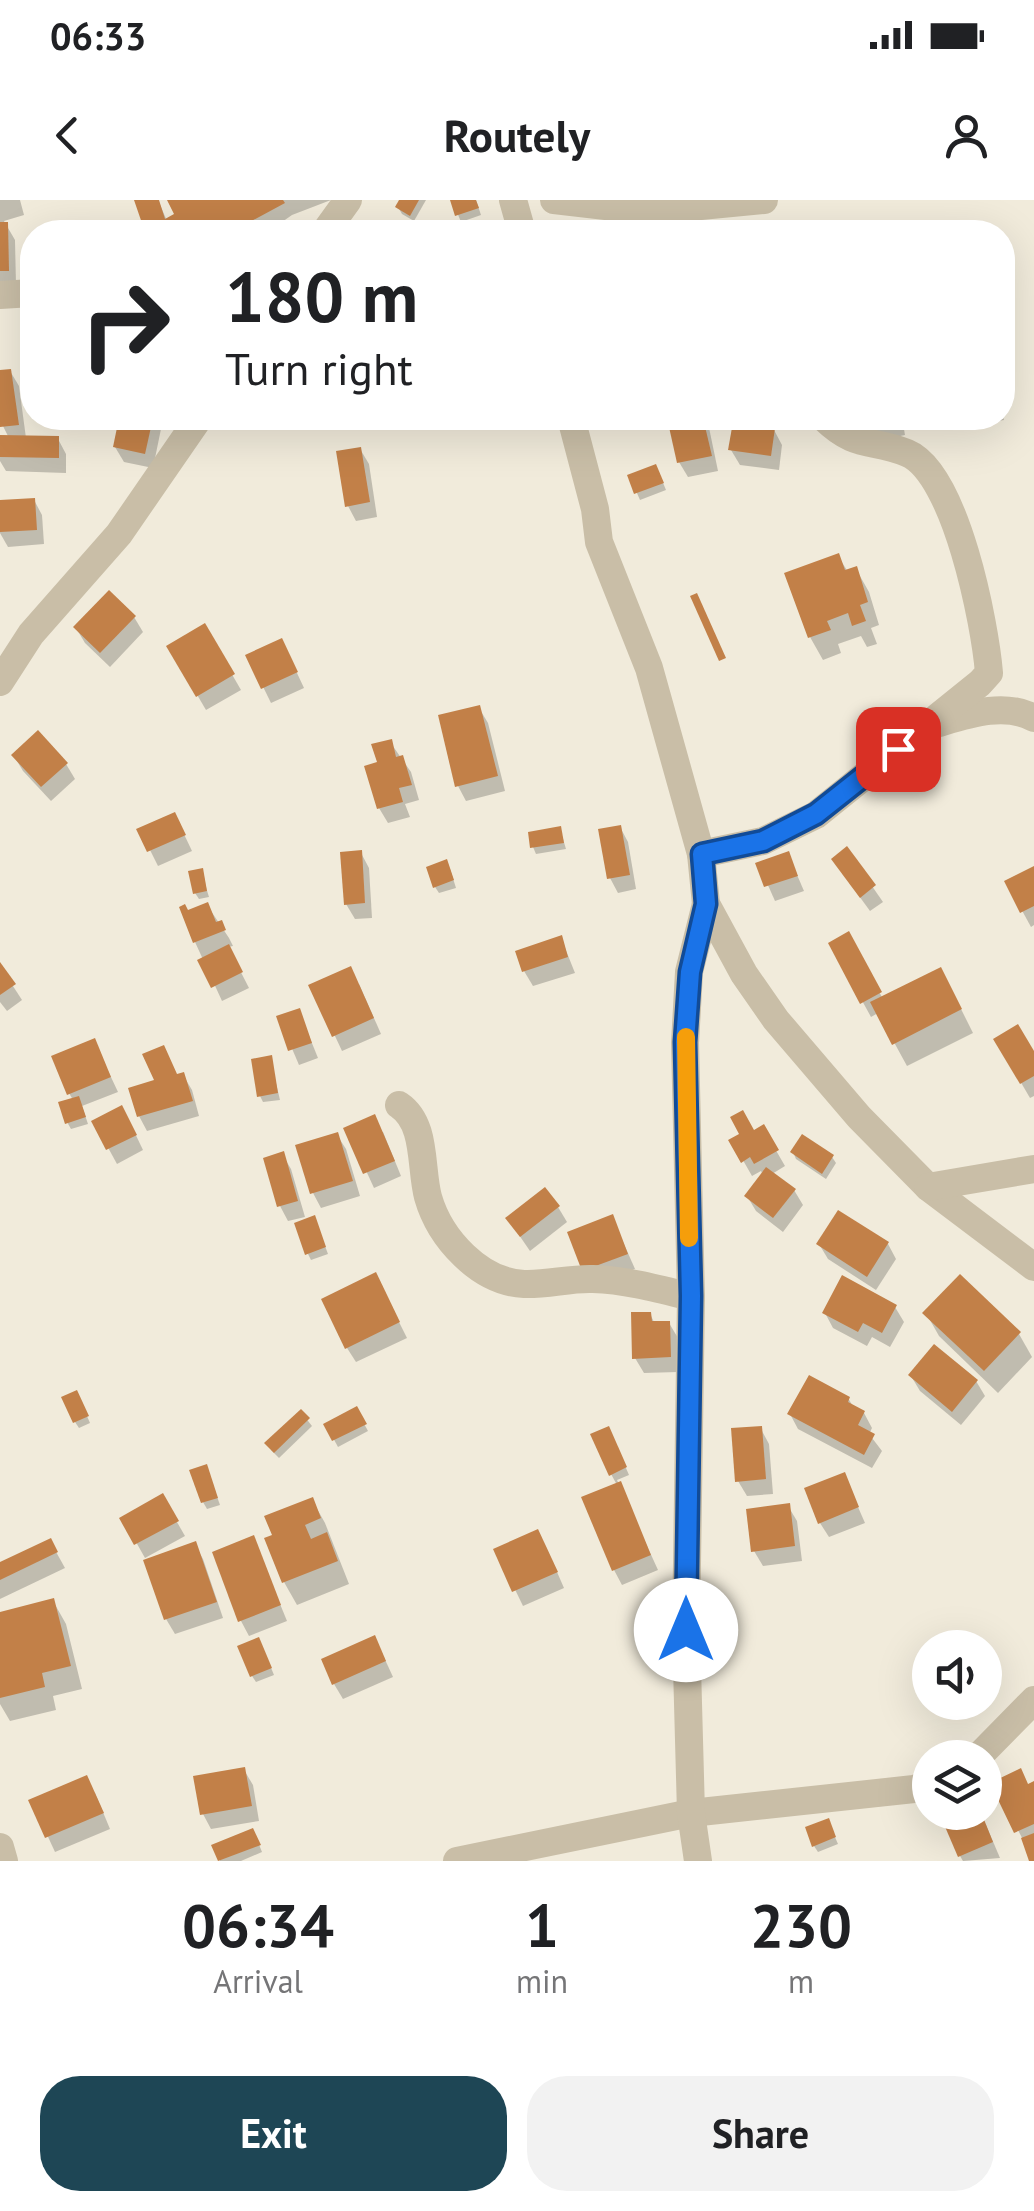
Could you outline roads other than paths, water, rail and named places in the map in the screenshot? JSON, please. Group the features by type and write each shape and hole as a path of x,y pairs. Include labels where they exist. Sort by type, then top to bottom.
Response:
{"street":[{"path":"554,200 649,211 764,200"},
{"path":"649,211 658,220"},
{"path":"3,671 119,534 191,430"},
{"path":"574,430 596,508 599,542 648,668 702,854 706,904 690,972 685,1042 691,1296 686,1630 691,1813 698,1861"},
{"path":"702,854 763,841 816,814 989,673 967,560 947,500 923,464 909,454 843,436 837,430"},
{"path":"924,728 984,711 1010,710 1034,718"},
{"path":"706,904 744,974 776,1020 859,1117 928,1187 1034,1267"},
{"path":"399,1105 416,1126 428,1200 458,1248 485,1274 525,1284 608,1280 691,1296"},
{"path":"928,1187 1034,1169"},
{"path":"995,1740 1034,1700"},
{"path":"457,1861 691,1813 912,1789"},
{"path":"0,1847 4,1861"}]}
